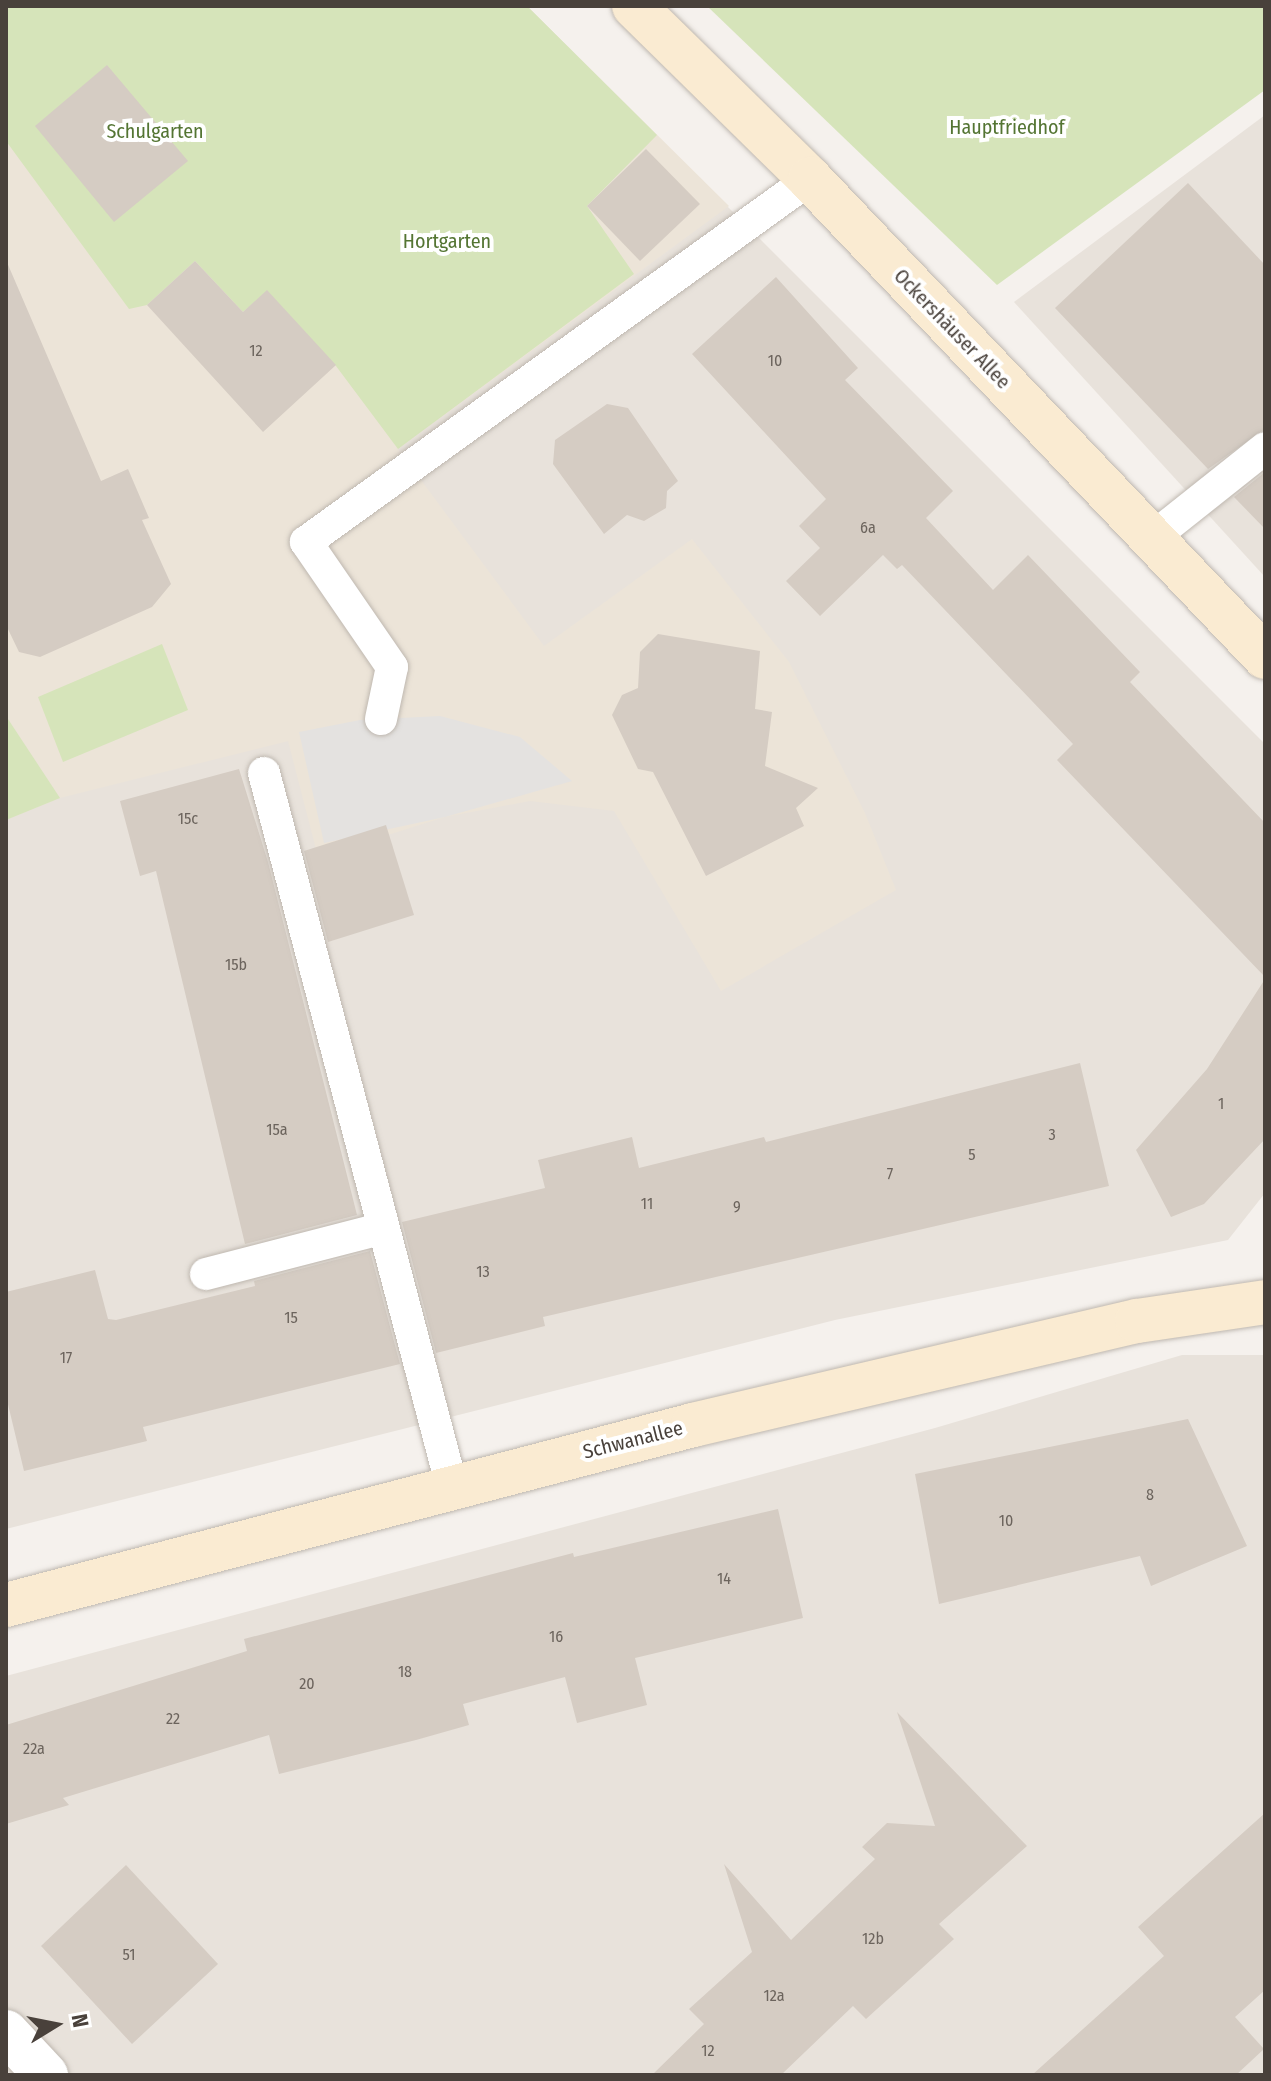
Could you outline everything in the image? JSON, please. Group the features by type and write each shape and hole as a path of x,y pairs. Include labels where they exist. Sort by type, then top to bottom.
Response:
{"main road":[{"name":"Ockershäuser Allee","path":"634,6 810,179 1265,657"},
{"name":"Schwanallee","path":"6,1605 452,1487 1039,1342 1265,1302"}],"street":[{"path":"6,2032 46,2075"}],"lane":[{"path":"381,719 392,667 306,542 810,179"},
{"path":"1152,538 1265,448"},
{"path":"264,773 380,1229 452,1487"},
{"path":"206,1274 380,1229"}],"shaded area":[{"path":"6,6 527,6 1265,744 1265,1193 1228,1240 835,1320 6,1529"},
{"path":"6,6 527,6 729,206 398,449 544,646 692,539 789,662 865,813 896,890 721,991 614,811 530,801 445,817 318,857 288,741 60,798 6,820"},
{"path":"1265,115 1265,577 1014,302"},
{"path":"440,716 520,737 572,781 445,817 324,843 299,732 360,720"},
{"path":"1182,1355 1265,1355 1265,2075 6,2075 6,1676 935,1428"}],"green space":[{"path":"6,6 527,6 657,135 587,206 634,274 398,449 336,366 267,291 243,312 195,261 147,305 129,309 6,141"},
{"name":"Hauptfriedhof","path":"707,6 1265,6 1265,90 997,285"},
{"path":"162,644 188,710 63,762 38,697"},
{"path":"6,716 60,798 6,820"}],"building":[{"path":"107,65 188,161 114,222 35,126"},
{"path":"646,149 700,204 640,261 587,206"},
{"path":"1188,183 1265,265 1265,429 1208,469 1055,308"},
{"path":"6,260 101,481 128,469 149,518 142,520 171,584 152,607 40,657 19,652 6,625"},
{"path":"195,261 243,312 267,290 336,365 263,432 147,305"},
{"path":"776,277 858,368 845,380 953,491 926,518 993,590 1028,555 1140,672 1130,682 1265,823 1265,977 1057,760 1073,744 902,565 897,569 883,555 820,616 786,581 820,548 799,526 826,499 692,354"},
{"path":"607,404 628,408 678,481 667,491 666,508 644,521 627,515 604,534 553,464 555,440"},
{"path":"1265,472 1265,529 1234,497"},
{"path":"658,634 760,651 755,709 772,712 765,766 818,788 796,808 804,826 706,876 653,772 638,769 612,715 622,695 638,688 640,652"},
{"path":"239,769 268,862 357,1215 245,1244 156,871 140,876 120,801"},
{"path":"386,825 414,915 328,942 304,851"},
{"path":"1265,979 1265,1139 1204,1204 1171,1217 1136,1150 1207,1069"},
{"path":"1080,1063 1109,1186 543,1317 545,1326 436,1353 402,1222 545,1188 538,1160 632,1137 639,1168 764,1137 766,1142"},
{"path":"370,1251 400,1364 143,1427 147,1441 24,1471 6,1396 6,1292 95,1270 108,1319 116,1320 255,1286 254,1281"},
{"path":"1188,1419 1247,1546 1151,1586 1140,1556 939,1604 915,1474"},
{"path":"778,1509 803,1618 635,1658 647,1705 577,1723 565,1677 463,1704 469,1725 416,1740 279,1774 269,1735 63,1798 69,1805 6,1824 6,1725 247,1651 244,1639 573,1553 574,1557"},
{"path":"897,1712 1027,1846 939,1924 954,1939 866,2019 853,2006 781,2075 652,2075 704,2024 689,2009 752,1952 724,1864 791,1940 875,1859 862,1847 887,1823 935,1826"},
{"path":"1265,1813 1265,1990 1235,2017 1264,2049 1236,2075 1032,2075 1164,1956 1138,1927"},
{"path":"126,1865 218,1964 132,2044 41,1946"}],"park label":[{"name":"Schulgarten","path":"155,131"},
{"name":"Hortgarten","path":"447,241"}]}
